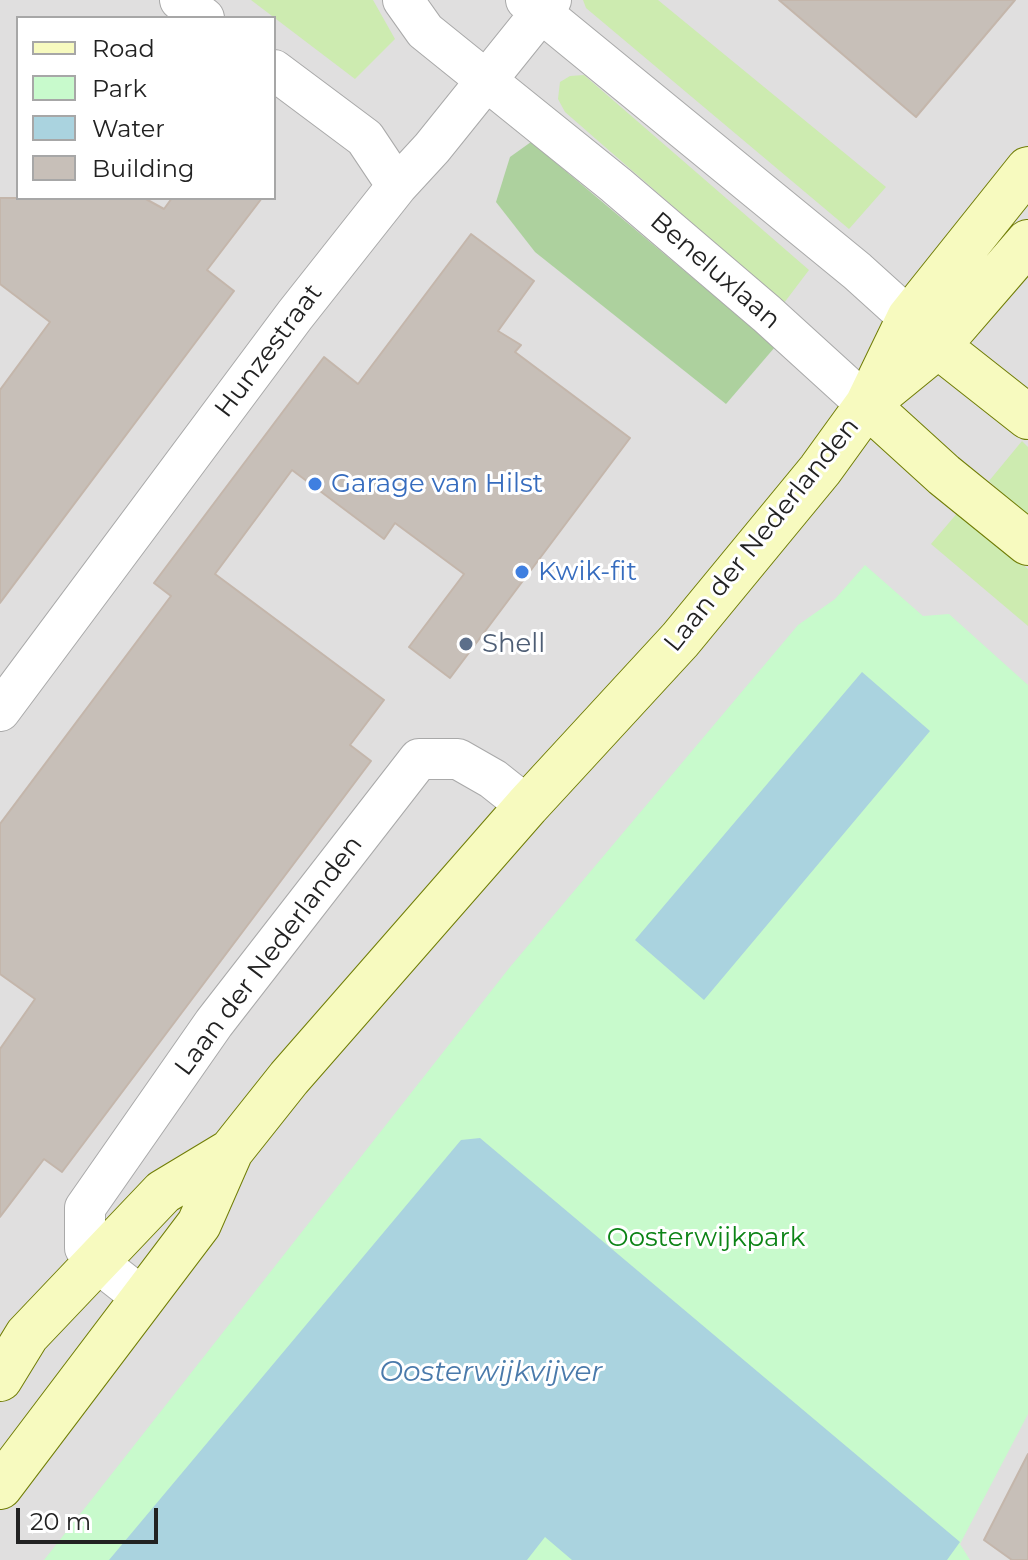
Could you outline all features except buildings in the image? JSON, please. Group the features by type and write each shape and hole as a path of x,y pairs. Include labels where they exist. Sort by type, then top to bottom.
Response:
{"main road":[{"name":"Laan der Nederlanden","path":"0,1487 199,1224 231,1151 289,1078 527,806 680,640 820,470 923,332 1028,169"},
{"name":"Laan der Nederlanden","path":"923,332 1028,242"},
{"path":"923,332 1028,417"},
{"name":"Beneluxlaan","path":"867,405 944,475 1028,543"},
{"name":"Laan der Nederlanden","path":"0,1379 27,1335 163,1192 231,1151"}],"street":[{"path":"180,0 201,16"},
{"name":"Beneluxlaan","path":"403,0 425,31 488,80 767,314 867,405"},
{"path":"539,5 857,271 923,332"},
{"name":"Hunzestraat","path":"0,711 295,315 397,186 488,80 539,5"},
{"path":"276,71 365,138 397,186"},
{"name":"Laan der Nederlanden","path":"97,1262 85,1248 85,1208 205,1035 419,759 458,759 493,779 527,806"},
{"path":"97,1262 143,1298"}],"shaded area":[{"path":"0,0 1028,0 1028,1560 0,1560"}],"green space":[{"path":"251,0 373,0 395,39 355,79"},
{"path":"583,0 658,0 886,187 849,229 586,8"},
{"path":"584,75 809,270 784,303 565,112 558,99 560,82 570,76"},
{"path":"531,142 775,347 726,404 535,252 496,202 510,157"},
{"path":"1022,441 1028,447 1028,517 989,481"},
{"path":"959,511 1028,569 1028,626 931,544"},
{"name":"Oosterwijkpark","path":"865,565 923,616 949,614 1028,685 1028,1414 960,1544 970,1560 44,1560 510,967 798,625 835,599"}],"water":[{"path":"862,672 930,731 704,1000 635,940"},
{"name":"Oosterwijkvijver","path":"480,1138 960,1542 947,1560 572,1560 545,1537 527,1560 109,1560 461,1140"}],"place":[{"name":"Garage van Hilst","path":"315,484"},
{"name":"Kwik-fit","path":"522,572"},
{"name":"Shell","path":"466,644"}]}
